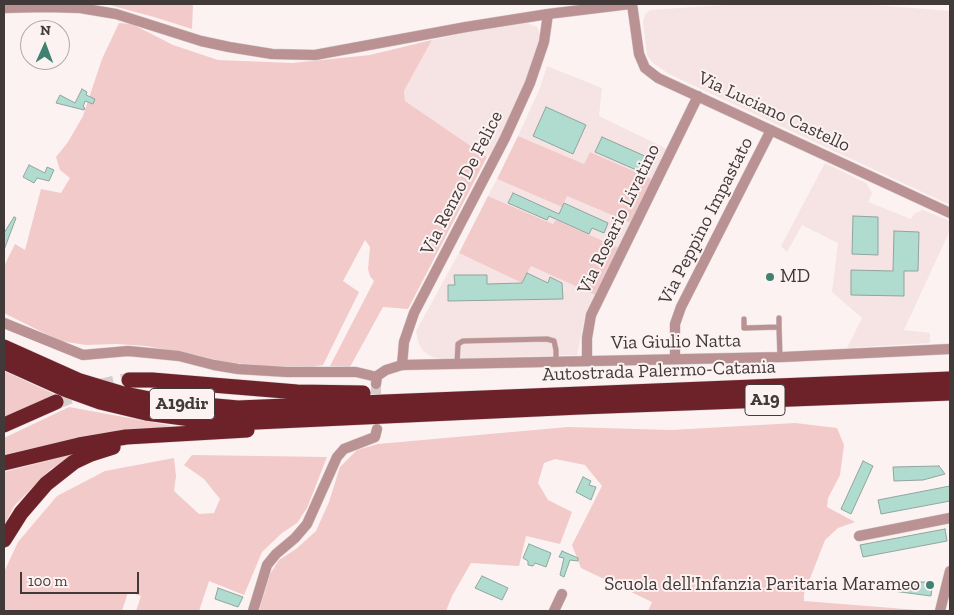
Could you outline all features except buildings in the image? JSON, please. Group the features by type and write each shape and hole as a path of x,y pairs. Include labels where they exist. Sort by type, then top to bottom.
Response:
{"highway":[{"name":"A19dir","path":"4,347 80,381 120,394 160,401 238,408 372,416"},
{"name":"A19dir","path":"4,362 64,389 100,402 146,413 191,419 256,422 372,416"},
{"name":"Autostrada Palermo-Catania","path":"372,416 497,397 950,379"},
{"path":"129,380 152,380 297,392 399,394 437,392 497,397"},
{"name":"Autostrada Palermo-Catania","path":"372,416 950,393"},
{"path":"4,425 56,402"},
{"path":"4,463 79,444 126,437 580,407"},
{"path":"4,540 34,496 74,462 107,448 188,434"}],"street":[{"path":"4,8 45,6 80,8 116,14 201,41 220,45 272,54 315,55 466,26 631,4"},
{"name":"Via Luciano Castello","path":"631,4 639,54 645,68 658,78 950,213"},
{"name":"Via Renzo De Felice","path":"402,366 404,342 414,313 505,138 530,83 544,42 548,14"},
{"name":"Via Rosario Livatino","path":"587,361 587,338 591,315 698,96"},
{"name":"Via Peppino Impastato","path":"675,359 675,324 681,307 771,130"},
{"path":"4,323 83,355 128,352 149,353 179,356 238,369 287,372 356,372 376,381 386,370 402,366"},
{"name":"Via Giulio Natta","path":"402,366 780,357 950,349"},
{"path":"253,611 267,565 307,524 337,458 344,449 375,437 372,416"},
{"path":"859,536 950,518"},
{"path":"940,611 950,571"},
{"path":"554,611 562,594"}],"lane":[{"path":"779,318 780,357"},
{"path":"744,319 744,328 779,328"},
{"path":"457,364 458,344 463,341 482,340 547,339 554,341 556,362"}],"shaded area":[{"path":"106,4 193,4 192,29 154,17"},
{"path":"740,4 863,4 950,11 950,205 669,74 653,63 647,55 643,22 645,15 650,10"},
{"path":"119,23 132,24 173,45 218,60 292,63 370,55 432,40 404,91 405,101 487,157 408,309 383,307 350,367 330,366 374,281 368,269 370,247 365,240 343,281 359,292 323,365 312,367 265,366 224,362 146,346 117,344 86,345 60,341 4,313 4,266 15,244 25,250 41,189 61,193 70,178 60,170 56,157 68,142 83,116 102,59"},
{"path":"527,23 537,27 541,37 517,105 487,157 405,101 404,91 432,40"},
{"path":"547,66 602,88 599,116 667,149 652,179 590,152 584,164 518,136 540,88"},
{"path":"518,136 584,164 590,152 652,179 631,223 567,196 562,207 497,179"},
{"path":"825,163 866,183 872,193 868,202 911,219 914,214 923,210 950,221 950,230 904,330 930,333 930,343 847,348 862,318 832,292 838,243 802,225 787,252 781,246"},
{"path":"497,179 562,207 567,195 631,223 619,248 556,221 554,224 488,196"},
{"path":"488,196 553,224 556,220 619,248 595,295 531,266 522,283 459,253"},
{"path":"459,253 522,283 531,266 595,295 585,316 577,355 443,359 432,357 423,351 418,342 416,331"},
{"path":"4,371 54,394 4,420"},
{"path":"69,407 173,426 61,442 4,455 4,438"},
{"path":"795,423 837,428 844,445 840,475 828,498 827,507 855,522 838,528 825,540 804,594 804,601 930,611 648,611 652,602 581,568 572,545 602,486 585,465 555,459 544,463 538,483 548,500 572,512 560,544 526,536 519,566 471,563 452,596 446,611 259,611 270,574 279,560 296,549 316,531 329,502 340,467 357,450 378,444 568,427 671,430"},
{"path":"82,452 51,469 14,506 4,526 4,472"},
{"path":"192,455 327,457 307,508 297,523 282,533 262,552 244,595 209,581 199,611 136,611 141,596 128,592 122,611 4,611 4,572 18,542 57,496 105,471 174,458 176,476 174,491 199,514 214,513 220,499 204,479 184,465"}],"tunnel":[{"path":"56,402 88,389 129,380"},
{"path":"376,384 376,408"}],"place":[{"name":"MD","path":"770,277"},
{"name":"Scuola dell'Infanzia Paritaria Marameo","path":"930,585"}]}
